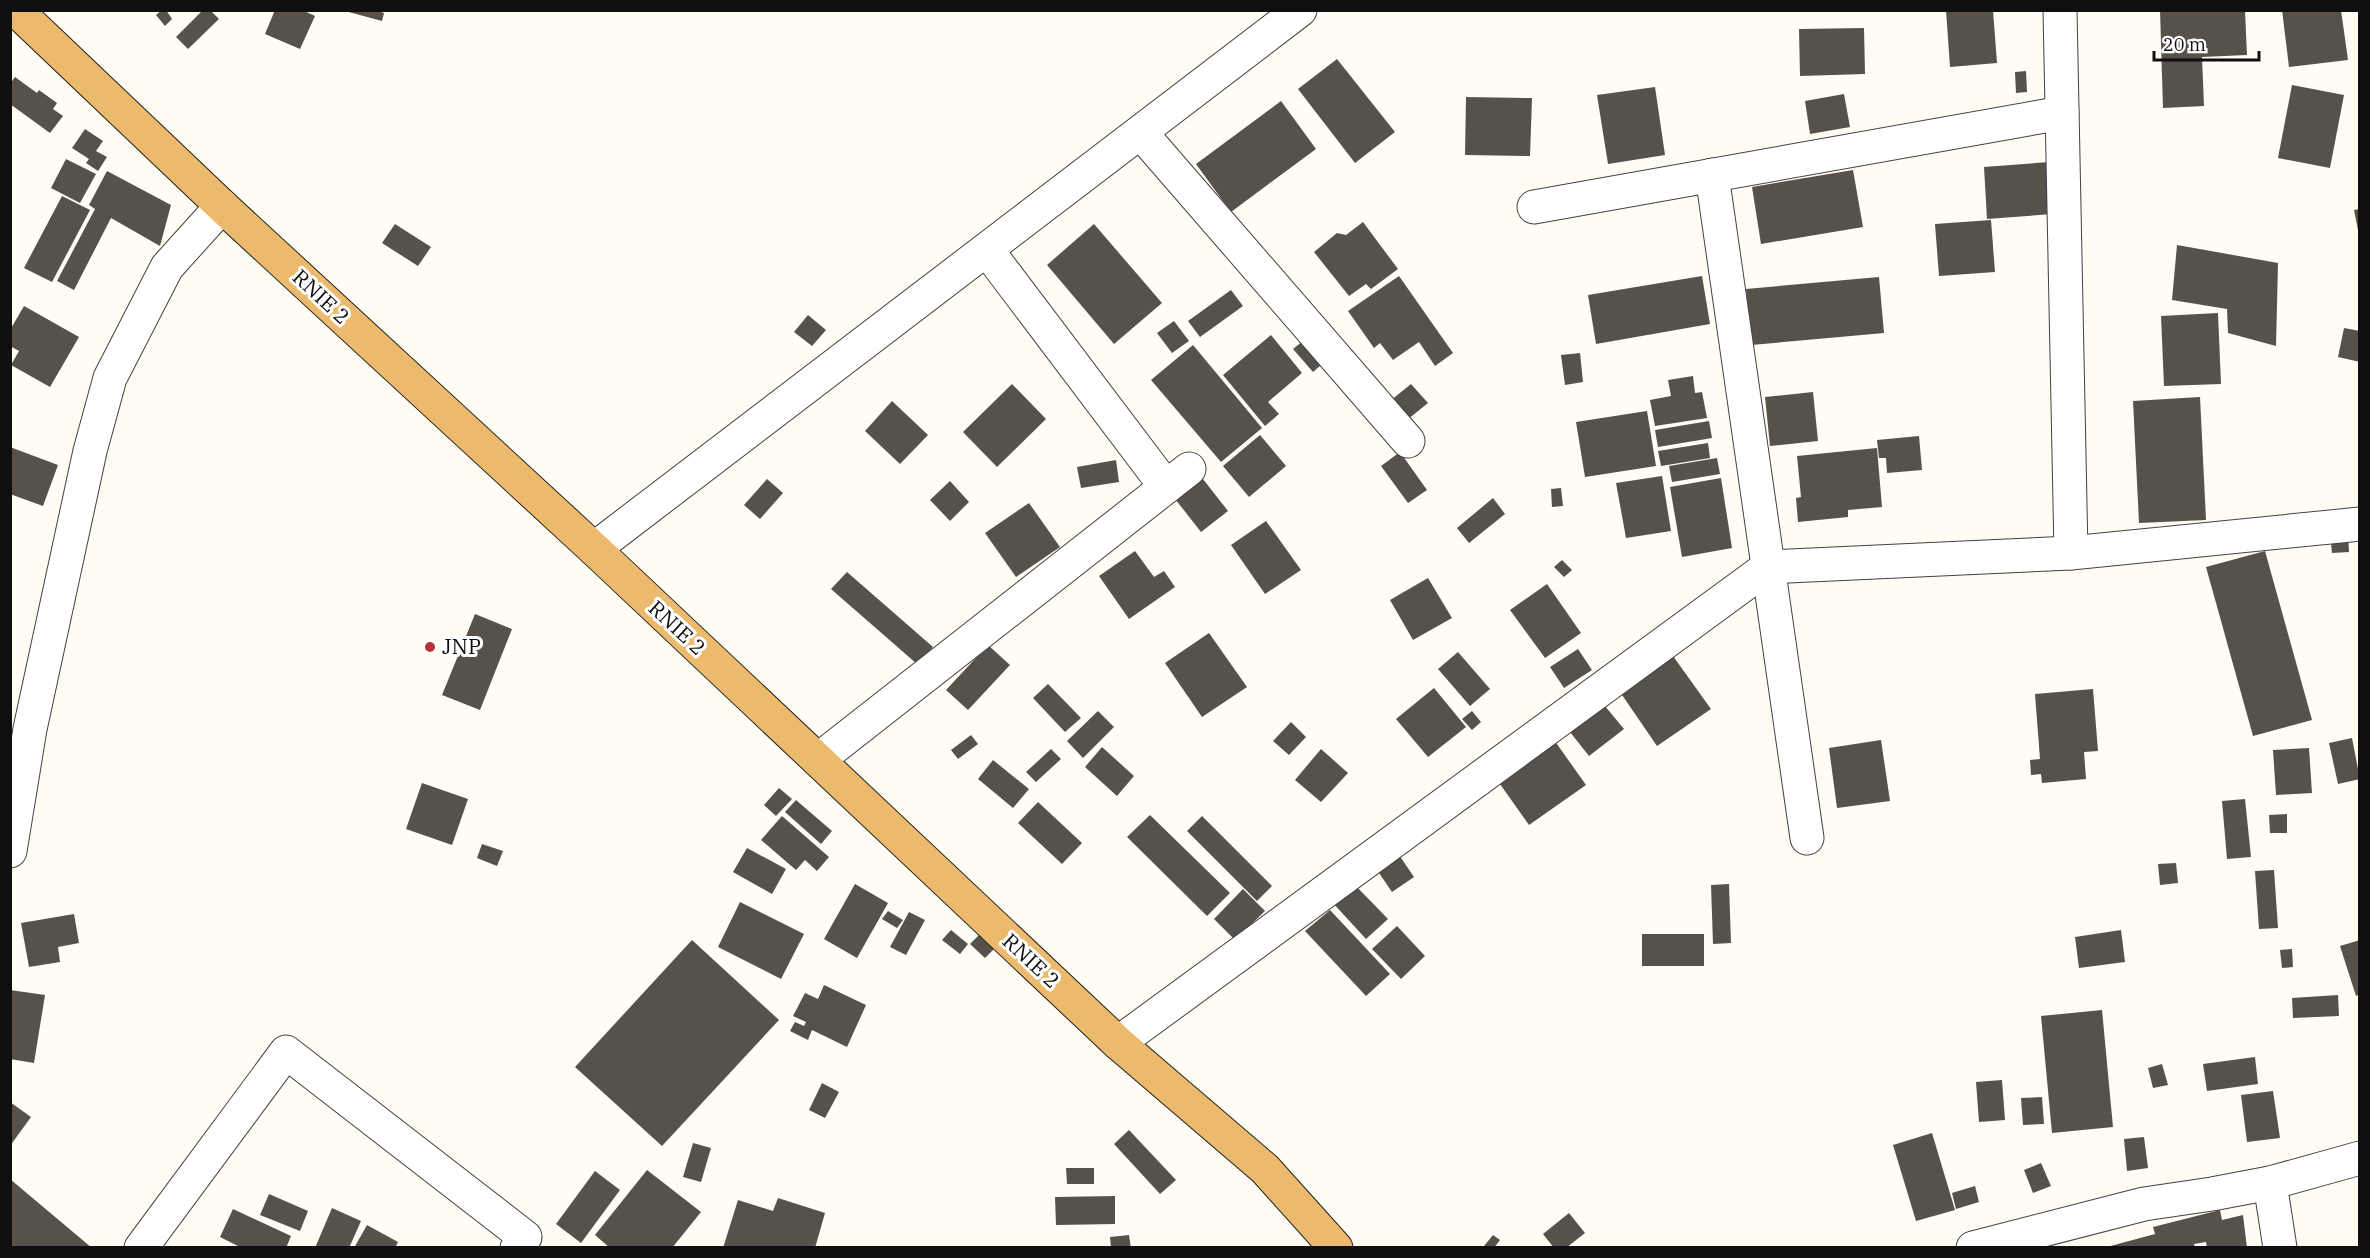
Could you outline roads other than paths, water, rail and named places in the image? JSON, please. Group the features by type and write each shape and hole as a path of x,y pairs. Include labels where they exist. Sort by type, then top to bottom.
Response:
{"highway":[{"name":"RNIE 2","path":"16,10 222,206 594,549 1118,1043 1265,1169 1336,1248"}],"street":[{"path":"594,549 1300,10"},
{"path":"2060,10 2071,553"},
{"path":"1534,207 2062,113"},
{"path":"1141,133 1408,441"},
{"path":"1712,175 1807,838"},
{"path":"10,851 30,729 90,452 110,378 167,267 222,206"},
{"path":"818,760 1177,478 987,250"},
{"path":"1118,1043 1768,567 2071,553 2360,524"},
{"path":"141,1248 286,1052 525,1237 517,1248"},
{"path":"1973,1248 2144,1204 2270,1183 2360,1158"},
{"path":"2270,1183 2280,1248"}],"place":[{"name":"JNP","path":"430,647"}]}
